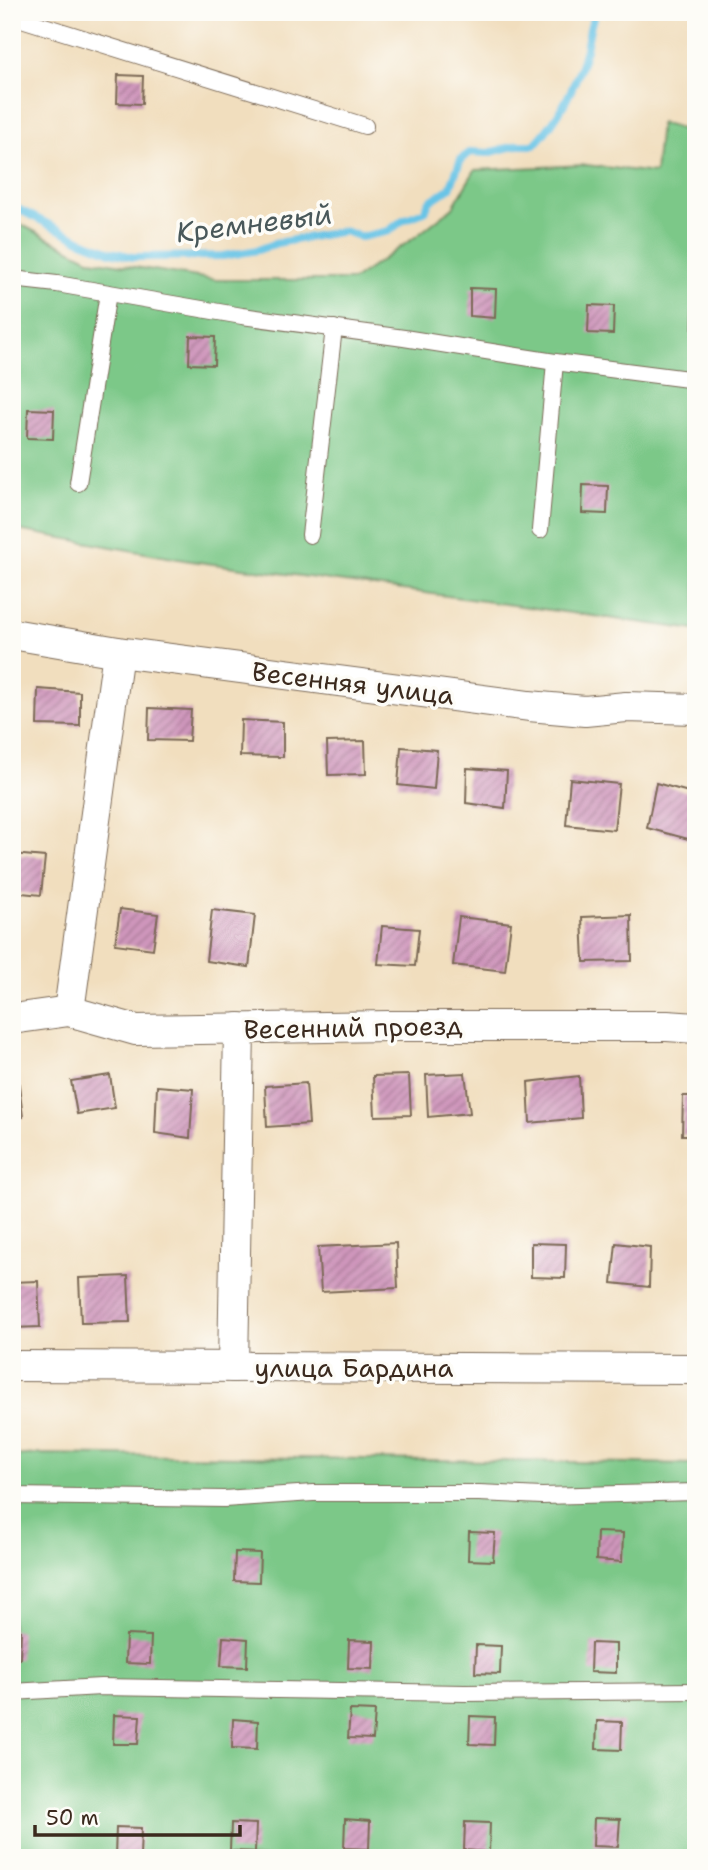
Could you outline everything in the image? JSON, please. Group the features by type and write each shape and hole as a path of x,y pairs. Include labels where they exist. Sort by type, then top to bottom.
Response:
{"street":[{"name":"Весенняя улица","path":"12,634 118,652 528,706 585,711 626,707 696,709"},
{"path":"69,1011 118,652"},
{"name":"Весенний проезд","path":"12,1019 69,1011 136,1030 667,1026 696,1028"},
{"path":"233,1367 239,1028"},
{"name":"улица Бардина","path":"12,1366 696,1369"}],"lane":[{"path":"12,16 365,126"},
{"path":"12,279 57,284 242,316 696,380"},
{"path":"78,484 108,293"},
{"path":"310,535 334,328"},
{"path":"540,530 555,362"},
{"path":"12,1496 224,1499 313,1493 479,1493 542,1496 696,1492"},
{"path":"12,1692 101,1687 465,1693 696,1691"}],"green space":[{"path":"660,123 696,133 696,630 184,560 12,529 12,220 91,260 216,280 353,280 453,207 475,170 586,165 655,173"},
{"path":"41,1454 696,1464 696,1858 12,1858 12,1456"}],"building":[{"path":"118,75 143,76 142,104 117,103"},
{"path":"470,288 496,289 495,318 470,316"},
{"path":"589,305 614,306 613,334 588,333"},
{"path":"693,307 696,307 696,335 692,335"},
{"path":"190,336 215,337 214,365 189,364"},
{"path":"28,409 54,410 53,439 27,438"},
{"path":"583,485 608,486 607,514 582,513"},
{"path":"38,689 80,692 80,726 37,725"},
{"path":"149,708 191,710 189,741 148,740"},
{"path":"241,720 283,722 283,757 240,756"},
{"path":"365,741 366,774 328,775 327,742"},
{"path":"401,747 437,750 434,789 398,785"},
{"path":"467,768 507,771 505,808 466,803"},
{"path":"570,779 619,784 614,830 566,825"},
{"path":"656,783 696,794 692,840 647,828"},
{"path":"12,854 45,857 41,895 12,892"},
{"path":"120,909 158,914 153,949 115,944"},
{"path":"212,910 255,915 249,967 206,961"},
{"path":"631,915 632,961 584,962 582,917"},
{"path":"459,917 511,923 505,971 453,965"},
{"path":"382,926 419,929 415,966 378,964"},
{"path":"465,1073 470,1113 428,1117 426,1075"},
{"path":"110,1075 115,1108 77,1114 71,1081"},
{"path":"409,1075 411,1115 375,1116 373,1076"},
{"path":"579,1076 581,1118 530,1123 528,1082"},
{"path":"12,1077 18,1077 23,1117 12,1118"},
{"path":"306,1083 309,1124 267,1127 265,1086"},
{"path":"157,1086 193,1089 190,1138 155,1133"},
{"path":"683,1096 696,1096 696,1135 682,1135"},
{"path":"396,1243 398,1288 321,1292 318,1247"},
{"path":"531,1243 566,1244 565,1278 531,1277"},
{"path":"616,1243 650,1247 649,1287 612,1283"},
{"path":"128,1276 130,1322 81,1323 79,1278"},
{"path":"38,1281 40,1327 12,1328 12,1282"},
{"path":"469,1532 495,1533 493,1561 468,1560"},
{"path":"597,1532 623,1533 622,1562 596,1560"},
{"path":"235,1552 260,1553 259,1582 234,1581"},
{"path":"12,1630 21,1631 20,1659 12,1659"},
{"path":"126,1635 151,1636 150,1664 125,1663"},
{"path":"223,1637 248,1639 247,1667 221,1666"},
{"path":"349,1640 374,1641 373,1669 348,1668"},
{"path":"591,1643 616,1644 616,1673 590,1672"},
{"path":"476,1645 501,1646 500,1674 475,1673"},
{"path":"350,1710 375,1711 373,1739 348,1738"},
{"path":"114,1715 140,1716 138,1744 113,1744"},
{"path":"470,1716 495,1717 494,1745 469,1744"},
{"path":"233,1719 258,1721 257,1749 232,1748"},
{"path":"597,1721 622,1722 621,1750 596,1749"},
{"path":"594,1818 620,1819 618,1847 593,1846"},
{"path":"345,1819 370,1821 369,1849 344,1848"},
{"path":"465,1822 490,1823 489,1852 464,1850"},
{"path":"231,1823 256,1824 255,1852 230,1851"},
{"path":"116,1827 141,1828 140,1857 115,1856"}],"waterway":[{"name":"Кремневый","path":"12,206 82,241 133,257 223,256 344,231 361,237 389,231 403,220 424,212 430,201 450,188 461,159 471,152 488,153 518,145 534,145 552,124 572,89 596,12"}]}
